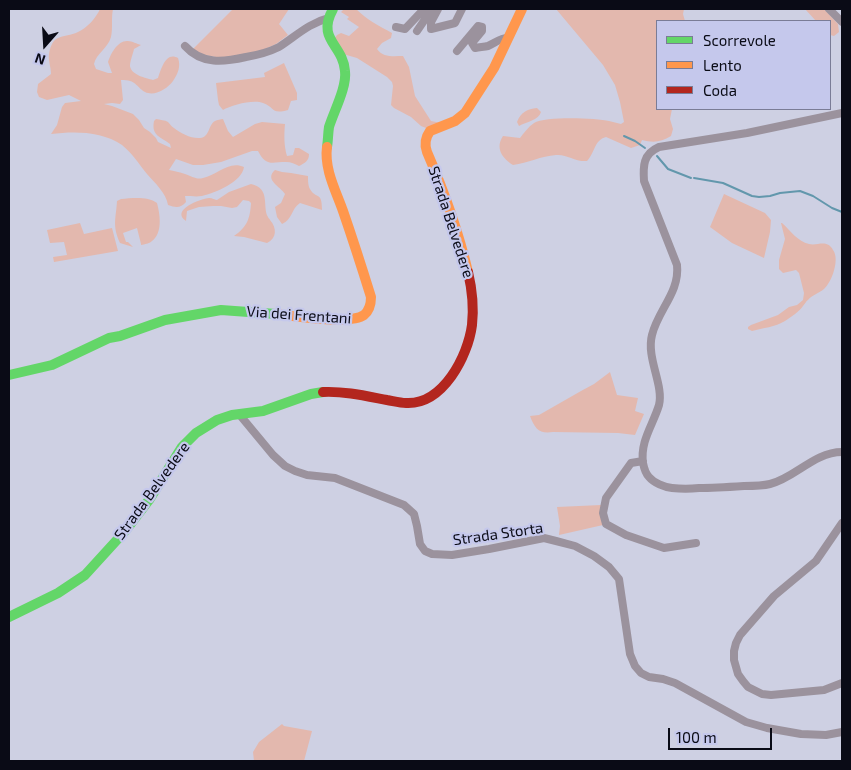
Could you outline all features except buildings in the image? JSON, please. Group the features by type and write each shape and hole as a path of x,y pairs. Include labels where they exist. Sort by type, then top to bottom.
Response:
{"street":[{"path":"396,27 406,29 424,9"},
{"path":"418,31 432,9"},
{"path":"438,9 431,22 431,29 455,23 462,9"},
{"name":"Strada Belvedere","path":"9,617 47,598 85,575 126,530 149,500 182,447 196,433 209,424 224,417 263,411 311,394 325,392 343,392 414,403 431,396 450,380 463,358 471,332 472,290 463,251 446,199 426,149 425,140 430,131 463,116 490,75 522,9"},
{"path":"828,9 842,22"},
{"path":"185,46 202,58 211,60 227,61 261,54 278,47 331,13"},
{"name":"Via dei Frentani","path":"9,375 52,365 110,338 165,320 221,310 343,320 357,319 366,314 370,306 371,297 331,178 326,154 329,129 346,72 344,61 330,38 327,28 331,13"},
{"path":"457,51 478,26 482,27 482,31 472,43 475,48 508,38"},
{"path":"842,113 747,133 659,147 652,150 648,155 644,163 644,181 677,265 678,272 673,292 655,324 651,337 651,354 660,396 659,406 645,439 643,461 648,477 664,486 681,489 724,488 770,484 820,457 842,452"},
{"name":"Strada Storta","path":"239,414 273,455 285,466 307,475 335,478 404,505 414,514 420,544 425,551 432,554 452,555 544,538 575,546 610,567 619,579 630,654 635,666 649,678 663,679 675,683 746,722 767,728 801,734 826,735 842,732"},
{"path":"643,461 631,463 606,498 603,512 606,524 626,534 664,548 696,543"},
{"path":"842,523 816,561 774,596 740,635 734,650 734,660 738,674 743,681 762,694 771,695 824,690 842,683"}],"shaded area":[{"path":"100,9 113,9 112,30 109,41 95,60 96,69 112,73 108,62 115,48 124,41 131,41 141,45 134,49 130,62 131,69 139,76 153,80 158,78 165,62 170,57 178,58 179,64 178,73 173,81 161,91 145,92 133,82 121,80 123,100 120,104 104,104 133,114 158,142 171,148 170,144 155,133 153,126 156,119 167,121 179,132 197,138 206,135 213,123 221,119 223,119 233,137 262,122 285,124 284,140 287,156 293,155 295,148 299,148 309,154 305,163 299,166 288,162 267,162 258,151 252,151 221,162 203,165 193,165 176,159 169,170 194,178 203,178 233,165 244,167 238,177 227,186 202,196 185,196 186,202 176,207 168,205 163,192 132,155 114,140 88,133 69,132 51,134 57,125 65,103 81,101 69,95 47,100 39,97 37,92 38,84 51,74 49,56 51,47 53,42 59,37 73,34 85,28"},
{"path":"233,9 289,9 279,24 288,35 276,44 261,51 221,58 199,54 192,50"},
{"path":"344,9 356,9 368,19 392,33 391,38 382,43 377,49 385,55 403,56 409,67 415,96 431,121 441,123 426,128 394,108 391,105 392,82 357,58 343,54 334,39 341,33 349,36 359,27 347,19 349,17 341,12"},
{"path":"556,9 684,9 685,20 656,20 656,110 672,110 670,119 673,129 671,136 657,141 642,140 640,145 631,148 606,137 599,141 587,161 556,155 513,165 503,156 500,145 503,136 520,138 534,123 540,121 582,118 621,124 624,122 615,85 603,65"},
{"path":"805,9 824,9 838,24 839,32 834,36 831,35 831,20 815,20"},
{"path":"284,63 297,93 297,100 291,101 288,110 279,112 259,102 243,103 223,110 219,105 216,83 265,77 264,73"},
{"path":"537,108 541,112 538,117 519,126 517,122 522,113"},
{"path":"275,170 308,176 309,188 320,197 322,210 300,203 286,222 282,224 277,217 275,207 281,203 285,194 272,180 271,177"},
{"path":"251,184 261,189 264,194 266,213 275,229 273,238 267,243 234,236 242,229 249,218 251,203 249,201 243,200 237,207 232,208 221,206 199,207 187,211 186,221 182,217 184,209 199,200 209,198 217,200 229,192"},
{"path":"724,194 765,213 771,220 764,258 732,243 710,227"},
{"path":"145,198 157,203 160,218 159,228 158,233 151,242 141,245 137,228 123,233 126,242 133,247 120,243 115,222 117,201 121,199"},
{"path":"80,223 84,234 112,228 118,251 54,262 53,257 67,255 64,242 50,243 47,230"},
{"path":"781,223 805,243 825,244 831,247 836,259 834,270 827,286 810,298 795,314 777,325 752,331 748,327 778,315 803,300 804,293 799,273 796,270 783,273 779,269 779,260 785,239"},
{"path":"610,372 617,395 638,398 635,411 644,414 635,435 544,432 538,430 530,416 539,415 594,384"},
{"path":"601,505 603,525 559,535 560,526 557,507"},
{"path":"282,724 312,731 304,761 254,761 253,752 259,742"}],"waterway":[{"path":"624,136 645,148"},
{"path":"657,156 668,169 691,178"},
{"path":"694,178 723,183 752,196 759,197 800,191 842,212"}],"traffic: fast":[{"path":"327,147 329,127 342,92 345,77 343,62 327,28 333,9"},
{"path":"9,375 52,365 109,338 165,320 221,310 276,314"},
{"path":"9,617 58,593 85,575 126,530 149,500 182,447 196,433 217,420 232,415 263,411 311,394 323,392"}],"traffic: slow":[{"path":"468,272 445,196 427,152 427,136 430,131 455,121 465,113 494,68 522,9"},
{"path":"276,314 335,320 357,318 364,315 370,307 371,297 331,180 327,163 327,147"}],"traffic: jam":[{"path":"323,392 363,395 406,403 419,401 431,396 442,387 459,364 470,337 473,305 468,272"}]}
